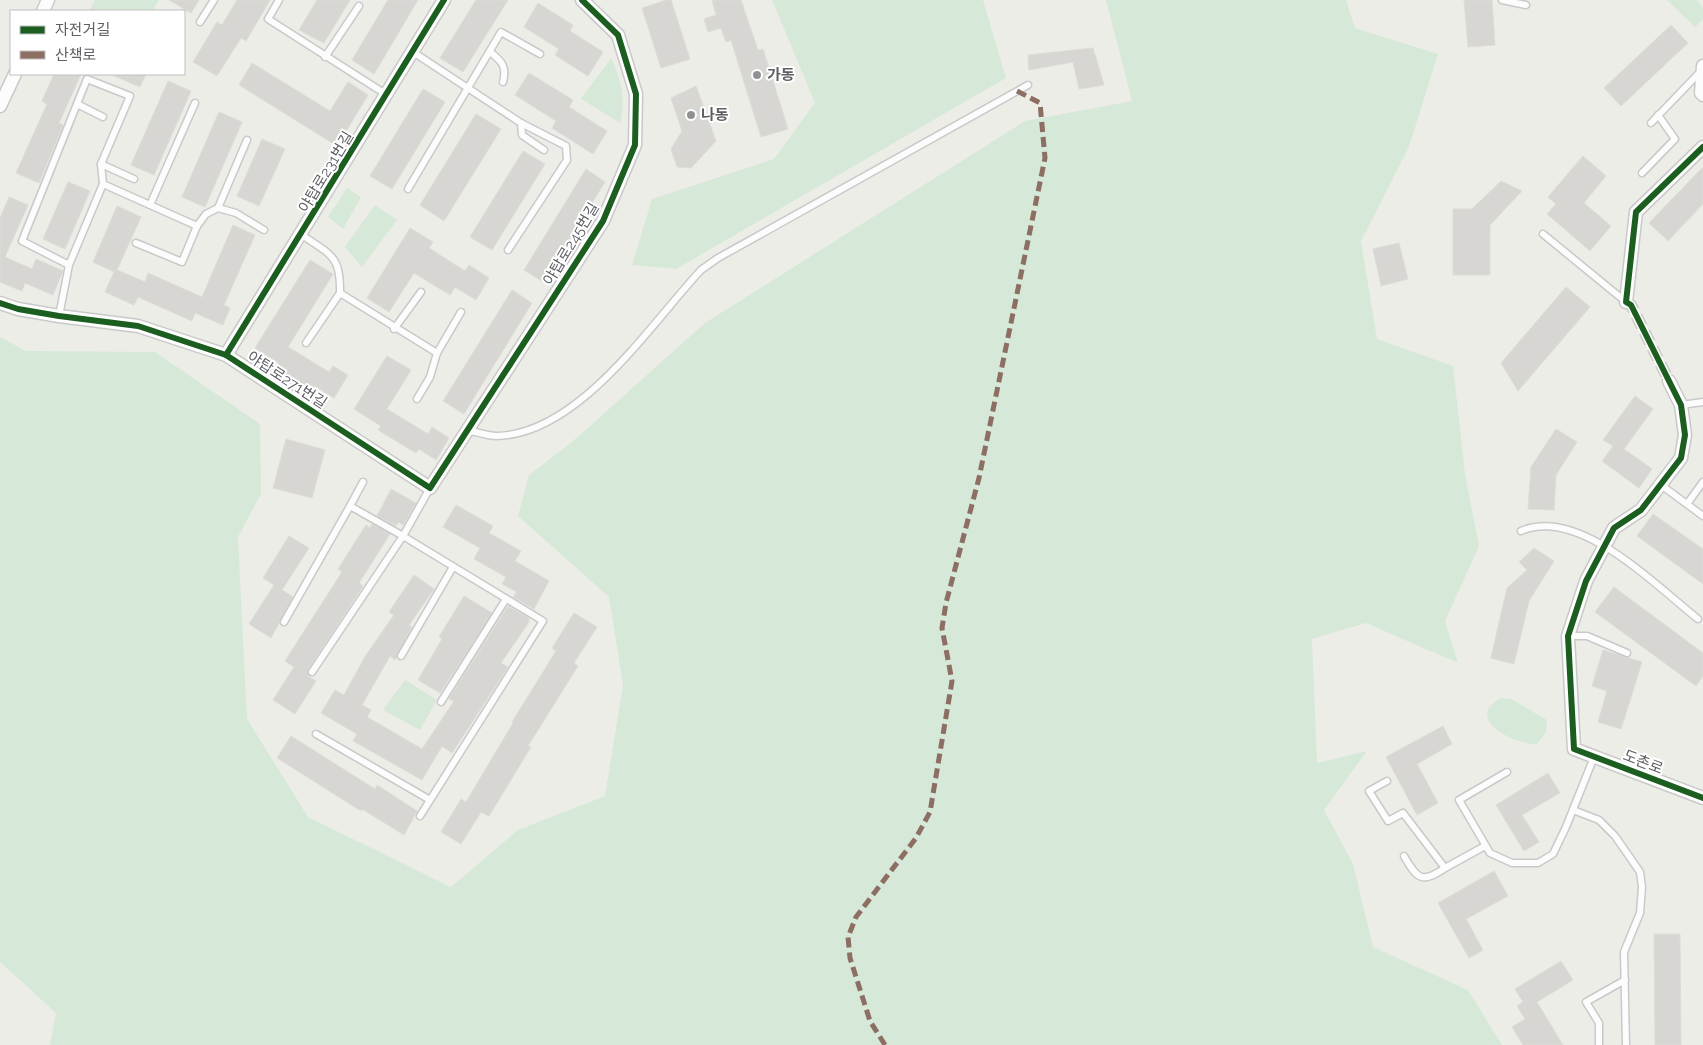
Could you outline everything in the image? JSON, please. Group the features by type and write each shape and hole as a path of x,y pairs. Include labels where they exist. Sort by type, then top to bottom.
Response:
{"street":[{"name":"야탑로231번길","path":"226,355 302,235 444,0"},
{"name":"야탑로245번길","path":"430,488 603,221 635,145 636,94 618,35 582,0"},
{"path":"1702,68 1701,93 1703,95"},
{"path":"0,106 15,75"},
{"path":"1626,302 1636,212 1703,147"},
{"name":"야탑로271번길","path":"0,303 18,309 60,316 138,326 226,355 430,488"},
{"path":"1568,636 1586,582 1614,528 1641,510 1681,458 1685,435 1682,405 1669,380"},
{"name":"도촌로","path":"1568,636 1574,749 1703,798"}],"lane":[{"path":"200,22 214,0"},
{"path":"279,0 268,19 387,95"},
{"path":"1502,0 1526,6"},
{"path":"325,57 359,6"},
{"path":"408,189 501,32 540,54"},
{"path":"413,52 522,123 566,146 567,160 508,250"},
{"path":"490,52 501,60 504,67 503,82"},
{"path":"1651,123 1702,68"},
{"path":"60,316 69,265 103,184 101,164 130,96 87,79 22,241 69,265"},
{"path":"467,430 496,436 524,432 553,421 580,401 604,378 701,270 718,258 1028,85"},
{"path":"150,205 195,103"},
{"path":"77,104 103,117"},
{"path":"1642,173 1675,139 1658,116"},
{"path":"522,123 522,135 544,150"},
{"path":"136,243 182,262 197,226 206,214 218,208 247,140"},
{"path":"101,164 134,179"},
{"path":"103,184 197,226"},
{"path":"218,208 236,213 264,230"},
{"path":"1543,234 1626,302"},
{"path":"302,235 331,255 340,271 340,293 306,343"},
{"path":"394,329 421,292"},
{"path":"340,293 394,329 437,353"},
{"path":"417,399 430,377 437,353 461,312"},
{"path":"1682,405 1703,402"},
{"path":"284,622 363,482"},
{"path":"1687,504 1703,482"},
{"path":"1661,484 1703,516"},
{"path":"312,672 403,536 430,488"},
{"path":"350,506 543,621 420,816"},
{"path":"1521,531 1536,527 1568,529 1605,545 1698,619"},
{"path":"401,656 453,567"},
{"path":"442,702 506,598"},
{"path":"1568,636 1587,636 1627,653"},
{"path":"316,734 430,800"},
{"path":"1507,772 1459,800 1490,854 1512,863 1538,863 1553,854 1594,757"},
{"path":"1387,781 1369,791 1388,821 1403,813 1445,868"},
{"path":"1573,810 1599,820 1610,830 1640,872 1642,887 1640,913 1624,952 1626,1045"},
{"path":"1404,856 1414,874 1422,878 1431,877 1485,846"},
{"path":"1599,1045 1599,1023 1586,1002 1625,980"}],"green space":[{"path":"95,0 159,0 153,10 90,10"},
{"path":"772,0 983,0 1006,78 676,269 632,265 652,199 774,159 815,103"},
{"path":"1106,0 1346,0 1355,28 1438,54 1409,147 1361,241 1377,339 1453,366 1465,474 1479,546 1445,621 1458,663 1366,623 1312,639 1317,763 1367,751 1324,810 1353,864 1373,947 1468,990 1502,1045 50,1045 56,1013 0,962 0,337 26,351 155,352 260,424 261,494 238,537 247,719 308,817 451,887 518,830 605,796 623,685 609,597 518,516 529,475 572,442 705,323 1025,121 1132,101"},
{"path":"1667,0 1696,0 1703,8 1703,19 1695,27"},
{"path":"611,58 622,90 623,106 620,123 581,99"},
{"path":"347,188 361,197 343,229 328,217"},
{"path":"375,205 397,220 362,267 345,247"},
{"path":"405,680 437,700 420,730 383,710"},
{"path":"1501,698 1511,699 1547,720 1546,732 1537,744 1517,740 1506,735 1489,722 1487,714 1490,706"}],"building":[{"path":"169,0 199,0 191,13"},
{"path":"237,0 270,0 246,41 241,38 217,76 193,62 217,22 222,25"},
{"path":"317,0 350,0 324,43 299,30"},
{"path":"388,0 418,0 374,74 352,60"},
{"path":"476,0 508,0 463,72 440,58"},
{"path":"671,0 690,59 661,68 642,8"},
{"path":"712,0 741,0 758,50 763,49 788,129 761,137 731,40 726,42 721,28 708,32 704,19 716,15"},
{"path":"1464,0 1492,0 1495,45 1468,47"},
{"path":"538,3 573,25 570,31 603,52 588,76 555,55 559,49 524,27"},
{"path":"1671,25 1688,43 1621,106 1604,88"},
{"path":"1093,48 1104,85 1079,89 1073,62 1029,70 1028,55"},
{"path":"252,63 330,111 348,82 368,95 337,146 239,85"},
{"path":"529,73 573,100 569,107 607,131 593,154 552,128 556,121 515,95"},
{"path":"54,75 81,75 59,123 63,125 39,183 16,173 47,104 42,101"},
{"path":"112,75 146,75 140,87"},
{"path":"168,81 191,91 154,175 131,165"},
{"name":"나동","path":"696,86 716,141 691,168 677,167 671,149 682,131 671,98"},
{"path":"423,89 445,102 392,189 370,176"},
{"path":"219,112 242,122 205,207 182,197"},
{"path":"476,114 501,129 444,221 420,205"},
{"path":"262,139 285,149 259,206 237,196"},
{"path":"523,151 545,164 492,250 470,237"},
{"path":"1583,156 1606,176 1584,203 1611,226 1590,251 1547,214 1556,204 1548,197"},
{"path":"1703,167 1703,204 1668,241 1649,223"},
{"path":"586,169 605,182 543,282 524,270"},
{"path":"1501,181 1522,191 1490,225 1490,275 1453,275 1453,209 1472,209"},
{"path":"68,182 90,191 65,249 43,239"},
{"path":"9,197 28,205 5,257 32,269 36,259 63,271 53,295 25,283 22,291 0,282 0,218"},
{"path":"117,206 141,217 117,270 145,282 148,273 202,297 233,225 255,235 224,305 230,308 223,325 195,313 192,321 138,297 134,305 105,292 114,272 93,262"},
{"path":"410,228 433,242 429,248 465,271 469,265 489,278 476,300 455,287 450,295 414,273 389,312 367,298"},
{"path":"1399,243 1408,279 1381,286 1373,249"},
{"path":"310,260 333,274 288,347 329,372 333,366 348,375 334,398 315,386 311,392 275,370 279,363 255,348"},
{"path":"1566,287 1590,307 1518,391 1501,363"},
{"path":"512,290 532,303 464,414 443,401"},
{"path":"387,356 411,370 387,409 428,434 432,427 449,438 436,460 419,449 416,453 378,430 381,426 354,409"},
{"path":"1635,396 1653,409 1624,449 1652,469 1639,488 1602,461 1613,446 1603,440"},
{"path":"1556,429 1577,442 1556,475 1554,510 1528,509 1531,467"},
{"path":"286,439 325,450 312,498 273,488"},
{"path":"391,489 416,503 403,525 398,522 396,526 377,516"},
{"path":"456,505 493,526 489,533 521,551 515,561 549,581 534,609 513,597 517,592 502,584 506,577 474,559 480,548 443,527"},
{"path":"1653,514 1703,549 1703,584 1637,536"},
{"path":"372,524 390,534 359,583 363,586 308,669 308,676 316,681 295,714 273,700 294,667 285,661 342,572 338,569 366,525 370,528"},
{"path":"289,536 309,548 282,590 293,597 271,638 249,624 274,585 263,578"},
{"path":"1534,548 1554,561 1529,601 1514,664 1491,658 1507,588 1527,570 1519,562"},
{"path":"414,575 434,589 409,625 412,627 395,660 390,656 362,705 371,710 367,717 422,749 454,701 449,699 508,606 529,618 529,622 501,663 508,667 452,753 442,746 422,780 353,741 357,734 321,713 335,690 344,695 366,655 394,615 389,612"},
{"path":"1614,587 1703,653 1703,676 1696,686 1595,612"},
{"path":"464,596 492,613 440,693 418,680 442,639 439,637"},
{"path":"574,613 597,627 574,663 578,666 528,746 531,747 489,816 481,812 461,844 441,832 461,799 466,802 556,651 552,648"},
{"path":"1603,650 1642,662 1621,729 1598,722 1607,691 1592,686"},
{"path":"1443,726 1452,744 1417,764 1438,803 1417,815 1386,757"},
{"path":"291,736 375,789 377,785 417,811 404,835 362,809 361,811 277,758"},
{"path":"1548,773 1560,793 1522,815 1539,842 1524,851 1496,805"},
{"path":"1494,871 1508,896 1466,919 1483,950 1469,958 1438,903"},
{"path":"1654,934 1680,934 1681,1045 1655,1045"},
{"path":"1561,961 1573,980 1537,1002 1563,1045 1523,1045 1512,1027 1525,1019 1517,1006 1523,1002 1515,989"}],"tunnel":[{"path":"1626,302 1631,305 1669,381"}],"marked path":[{"path":"885,1045 870,1021 850,958 848,937 856,917 916,838 930,812 952,681 942,628 946,603 979,478 1045,158 1040,103 1017,91"}],"cycle path":[{"path":"226,355 444,0"},
{"path":"0,303 18,309 59,316 138,326 226,355 430,488 603,221 635,145 636,94 618,35 582,0"},
{"path":"1703,147 1636,212 1626,302 1631,305 1681,405 1685,435 1681,458 1641,510 1614,528 1586,581 1568,636 1574,749 1703,798"}],"place":[{"name":"가동","path":"757,75"},
{"name":"나동","path":"691,115"}]}
